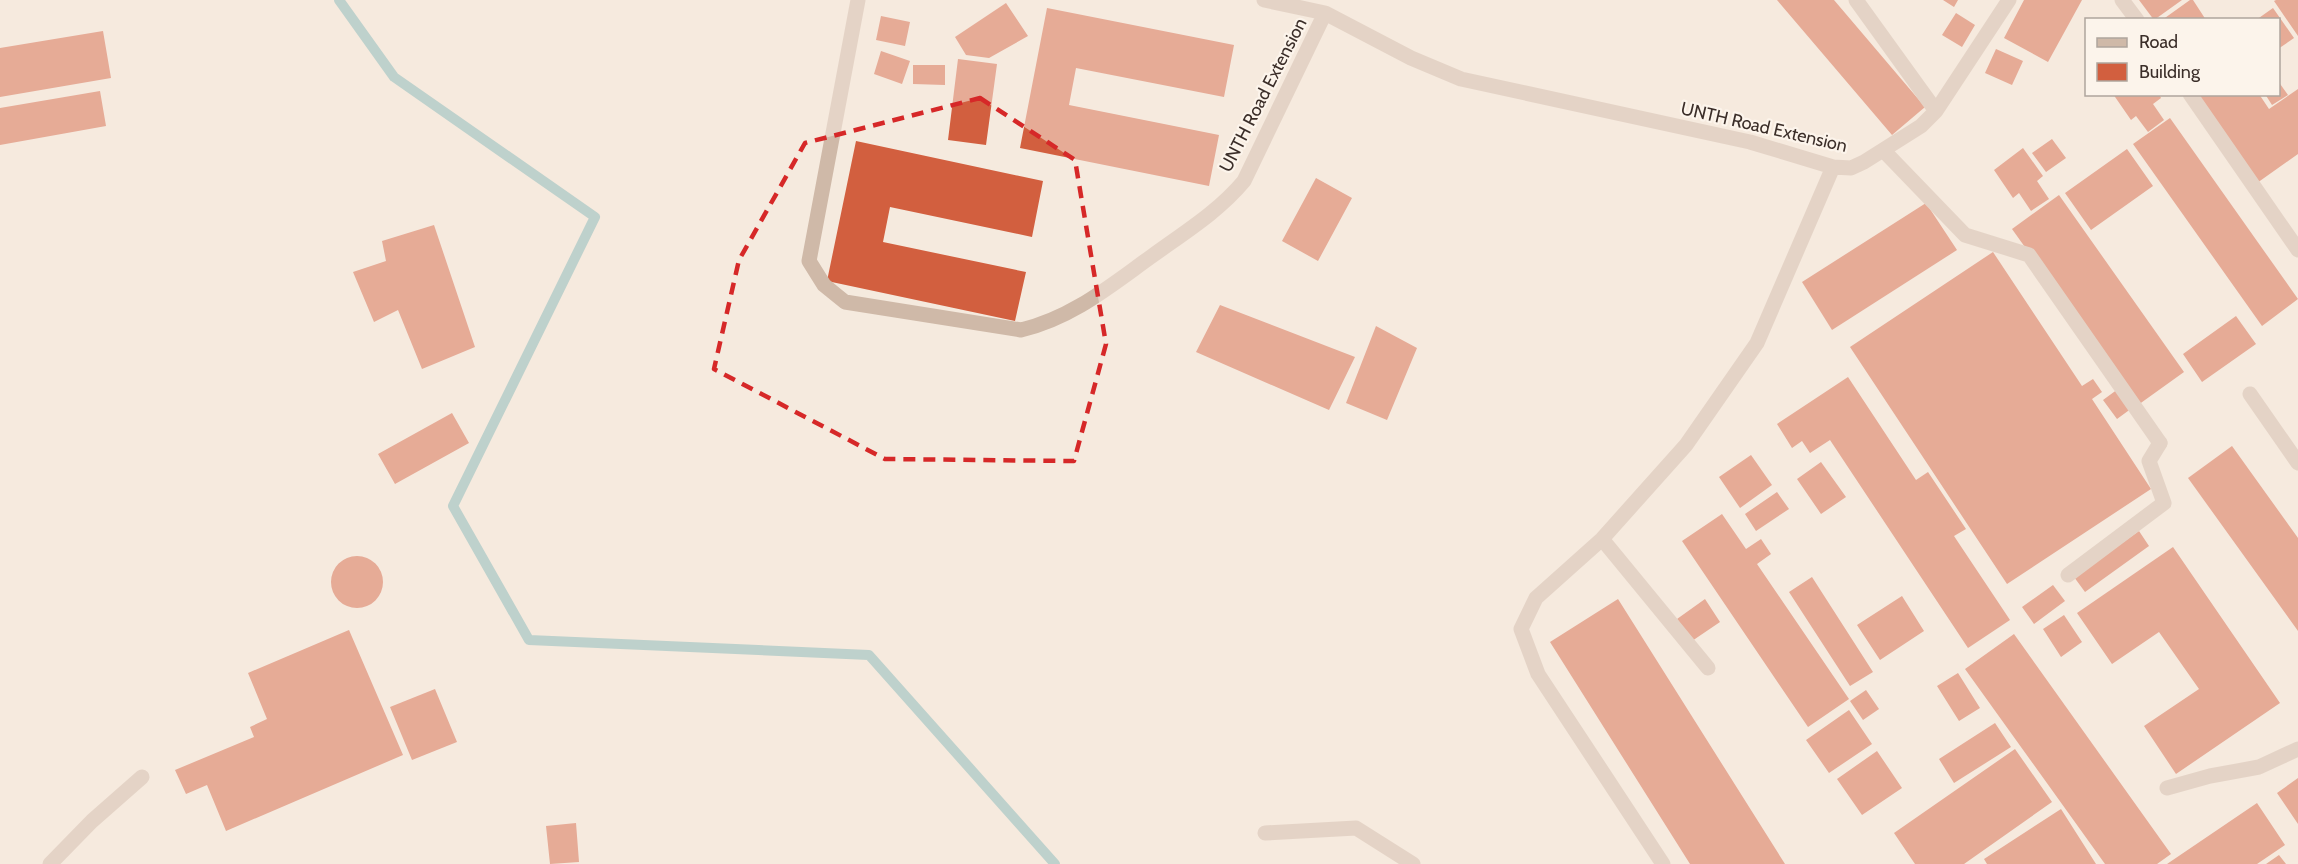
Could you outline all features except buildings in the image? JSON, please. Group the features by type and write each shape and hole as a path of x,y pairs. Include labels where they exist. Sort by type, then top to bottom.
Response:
{"street":[{"name":"UNTH Road Extension","path":"858,0 809,261 824,285 845,302 1021,330 1043,325 1076,310 1224,204 1244,181 1325,13 1411,58 1461,79 1750,142 1833,167 1851,168 1921,126 1936,111 2009,0"},
{"path":"1264,0 1325,13"},
{"path":"1856,0 1936,111"},
{"path":"2122,0 2136,18"},
{"path":"2191,96 2298,250"},
{"path":"1883,150 1965,235 2029,255 2160,443 2148,461 2164,503 2068,574"},
{"path":"1663,864 1538,674 1521,629 1536,598 1602,539 1686,445 1757,343 1833,167"},
{"path":"2250,394 2298,463"},
{"path":"1602,539 1708,668"},
{"path":"2167,788 2259,767 2298,749"},
{"path":"50,864 92,821 142,777"},
{"path":"1265,833 1356,828 1413,864"}],"highlighted area":[{"path":"980,98 1075,160 1106,344 1074,461 885,459 714,369 739,260 805,143"}],"waterway":[{"path":"339,0 394,77 595,217 453,506 529,640 869,655 1055,864"}]}
